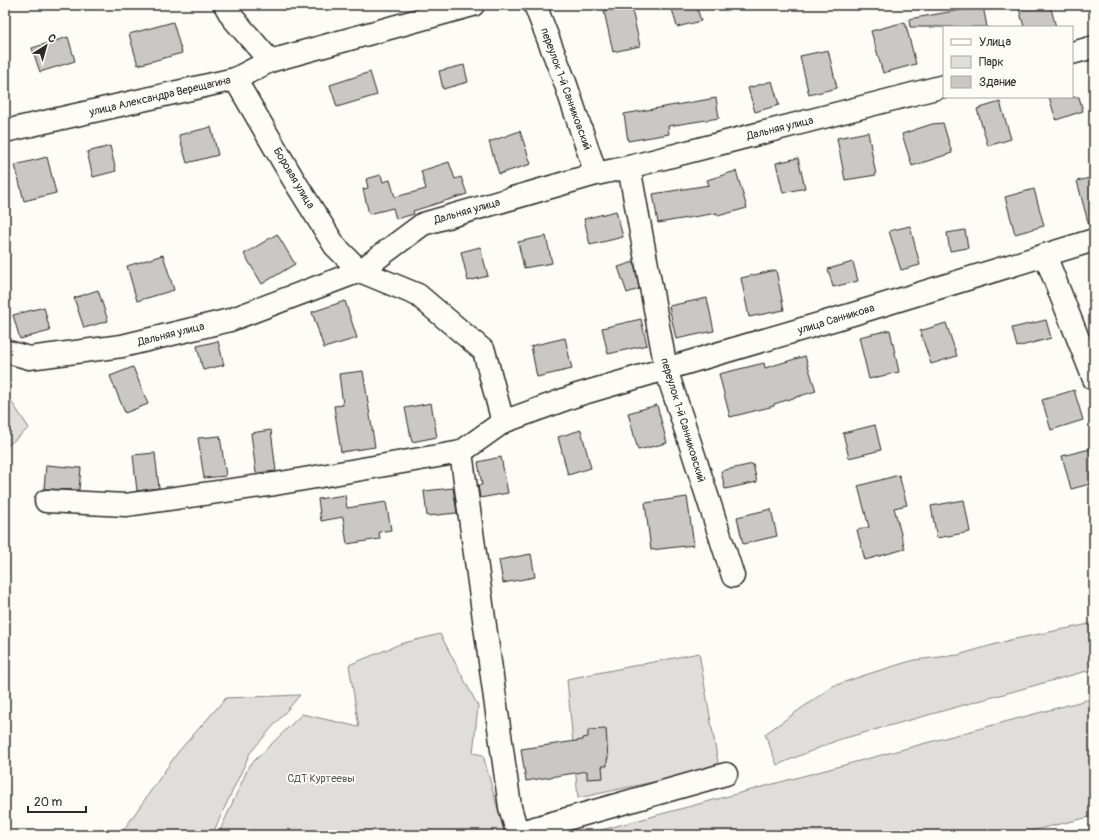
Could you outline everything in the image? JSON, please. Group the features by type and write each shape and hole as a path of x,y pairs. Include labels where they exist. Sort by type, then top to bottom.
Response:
{"street":[{"path":"225,5 232,17 270,61"},
{"name":"улица Александра Верещагина","path":"5,131 235,79 270,61 473,5"},
{"name":"переулок 1-й Санниковский","path":"535,5 565,82 596,174"},
{"path":"1073,53 1094,47"},
{"name":"Боровая улица","path":"235,79 335,246 360,271"},
{"name":"Дальняя улица","path":"5,351 29,358 122,346 230,320 360,271 422,224 596,174 629,167 943,86"},
{"name":"переулок 1-й Санниковский","path":"629,167 666,369 732,576"},
{"name":"улица Санникова","path":"461,452 503,422 577,395 853,314 1094,240"},
{"path":"1045,255 1094,380"},
{"path":"360,271 418,295 484,351 503,422"},
{"path":"46,501 126,505 275,484 461,452 510,807 518,834 726,774"}],"green space":[{"path":"5,392 29,428 5,448"},
{"path":"1094,623 1094,669 838,740 777,765 765,734 833,686 914,660 958,655 1010,640"},
{"name":"СДТ Куртеевы","path":"440,634 478,706 473,753 483,755 505,835 218,835 249,766 302,714 359,727 349,665 400,644"},
{"path":"699,653 719,768 578,798 567,679"},
{"path":"300,695 250,753 212,835 120,835 178,752 226,698"},
{"path":"1094,698 1094,816 1013,835 583,835"}],"building":[{"path":"631,5 640,46 613,52 604,11"},
{"path":"671,5 696,5 701,21 677,27"},
{"path":"1018,5 1050,5 1056,26 1024,26"},
{"path":"983,6 987,26 910,27 909,19"},
{"path":"173,22 182,53 138,65 129,34"},
{"path":"905,22 916,64 883,73 871,31"},
{"path":"68,37 75,61 40,72 32,48"},
{"path":"828,50 837,88 809,95 800,56"},
{"path":"464,65 468,82 443,89 439,71"},
{"path":"370,72 377,95 337,107 330,85"},
{"path":"772,81 779,105 755,112 748,88"},
{"path":"1079,97 1083,111 1056,120 1049,98"},
{"path":"716,98 719,118 668,126 669,134 628,141 624,114"},
{"path":"1000,102 1011,139 988,146 977,109"},
{"path":"943,123 952,153 912,166 902,134 932,124"},
{"path":"211,127 218,155 187,163 179,135"},
{"path":"520,131 531,164 499,174 489,142"},
{"path":"868,132 876,175 845,180 837,138"},
{"path":"110,146 116,171 93,177 87,152"},
{"path":"47,157 56,193 24,201 15,165"},
{"path":"798,158 805,188 783,193 776,163"},
{"path":"449,162 455,179 461,177 467,194 413,211 414,214 396,219 393,208 369,214 363,189 368,188 366,179 381,175 383,182 390,180 395,197 426,189 421,171"},
{"path":"736,171 747,208 718,216 717,213 658,223 653,194 709,185 707,180"},
{"path":"1094,177 1094,226 1089,226 1077,181"},
{"path":"1034,189 1044,226 1015,234 1005,197"},
{"path":"616,211 623,237 590,245 584,219"},
{"path":"910,226 920,265 901,270 889,231"},
{"path":"965,230 968,248 950,251 947,233"},
{"path":"277,234 295,264 262,284 244,254"},
{"path":"546,236 552,263 524,268 518,242"},
{"path":"480,247 488,276 468,281 461,252"},
{"path":"163,255 174,290 137,301 127,266"},
{"path":"634,262 639,289 627,293 618,267"},
{"path":"853,262 858,281 833,287 828,269"},
{"path":"776,270 784,310 749,317 741,278"},
{"path":"98,290 108,321 84,328 74,298"},
{"path":"707,298 714,331 676,339 669,306"},
{"path":"345,301 357,338 324,348 312,312"},
{"path":"44,307 50,331 20,339 13,315"},
{"path":"641,319 647,345 608,354 602,328"},
{"path":"1046,320 1051,338 1017,347 1012,328"},
{"path":"946,323 957,356 931,364 920,331"},
{"path":"890,330 899,372 869,379 859,337"},
{"path":"565,338 572,369 537,377 531,346"},
{"path":"218,341 224,365 203,370 197,346"},
{"path":"805,356 816,391 774,404 774,406 730,417 719,374 764,363 765,368"},
{"path":"133,367 148,404 125,413 110,376"},
{"path":"363,371 375,447 341,452 334,406 343,405 339,374"},
{"path":"1074,390 1083,420 1051,430 1042,400"},
{"path":"431,403 437,437 412,442 405,408"},
{"path":"657,405 667,443 638,450 628,413"},
{"path":"875,425 881,450 849,458 843,433"},
{"path":"271,430 276,471 256,473 251,433"},
{"path":"581,430 591,468 568,475 558,437"},
{"path":"220,436 226,476 204,478 198,438"},
{"path":"1094,448 1094,483 1071,489 1062,456"},
{"path":"155,453 159,488 137,491 133,455"},
{"path":"501,457 508,493 480,498 478,485 482,485 478,462"},
{"path":"753,464 757,482 725,489 721,471"},
{"path":"46,465 81,468 79,490 44,489"},
{"path":"899,475 907,505 894,508 905,549 865,560 857,530 869,527 858,486"},
{"path":"453,488 457,513 427,516 424,491"},
{"path":"345,495 347,508 386,502 391,530 379,532 380,539 347,544 343,517 321,521 318,499"},
{"path":"687,497 694,545 651,550 645,503"},
{"path":"964,500 970,532 937,538 931,506"},
{"path":"771,509 777,536 743,544 737,517"},
{"path":"531,554 535,577 503,583 499,560"},
{"path":"606,729 608,759 607,766 602,766 603,778 587,779 587,771 526,781 521,749 583,740 583,738 588,737 588,730"}]}
